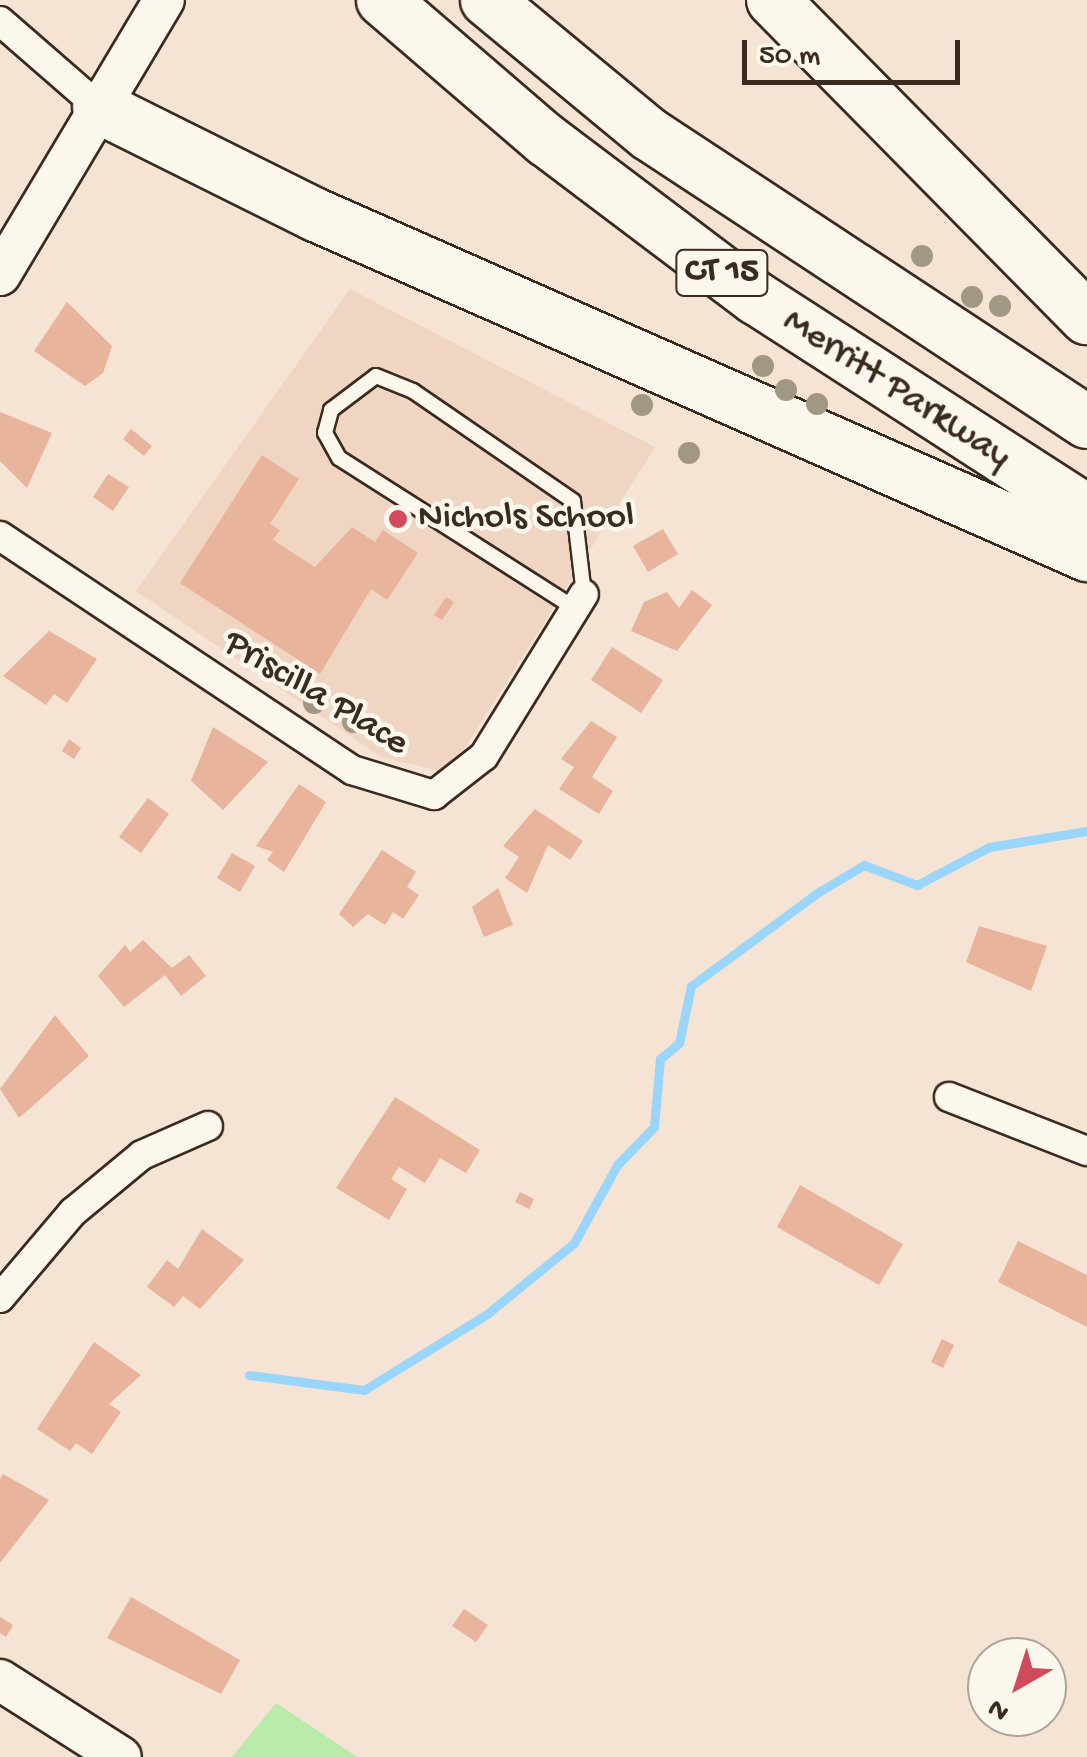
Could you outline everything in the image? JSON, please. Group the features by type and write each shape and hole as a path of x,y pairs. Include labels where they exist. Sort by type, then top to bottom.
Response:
{"highway":[{"name":"Merritt Parkway","path":"383,0 546,140 756,298 1087,510"},
{"name":"Merritt Parkway","path":"487,0 649,134 1087,422"},
{"path":"774,0 1087,318"},
{"path":"100,107 316,216 1087,555"}],"main road":[{"path":"0,276 164,0"},
{"path":"0,1680 121,1757"}],"street":[{"path":"0,21 100,107"},
{"name":"Priscilla Place","path":"0,536 352,770 402,792 434,796 457,786 580,602"},
{"path":"948,1097 1087,1151"},
{"path":"0,1298 73,1212 142,1155 208,1126"}],"lane":[{"path":"376,376 413,391 573,502 580,602 339,458 324,433 331,410 376,376"}],"shaded area":[{"name":"Nichols School","path":"350,289 655,447 449,773 381,757 136,591"}],"green space":[{"path":"276,1703 357,1757 232,1757"}],"building":[{"path":"67,302 112,346 103,373 85,386 34,351"},
{"path":"0,412 52,433 27,488 0,461"},
{"path":"131,429 152,446 144,456 123,439"},
{"path":"262,455 299,479 270,524 280,530 273,540 315,567 352,527 375,542 383,530 418,553 387,600 371,589 320,674 180,583"},
{"path":"108,474 129,487 113,511 93,497"},
{"path":"663,529 678,554 648,572 633,546"},
{"path":"692,590 712,605 677,651 631,631 644,602 667,592 679,608"},
{"path":"446,597 454,602 442,620 434,615"},
{"path":"49,631 97,659 67,703 54,694 46,705 3,676"},
{"path":"612,647 663,680 641,713 591,680"},
{"path":"591,721 617,737 592,777 613,791 599,814 559,789 574,767 561,759"},
{"path":"213,727 268,762 223,810 191,781"},
{"path":"69,739 81,748 74,759 62,751"},
{"path":"299,784 326,802 284,872 267,860 273,852 256,846"},
{"path":"148,798 169,814 141,853 119,837"},
{"path":"535,809 583,841 570,860 548,845 527,893 505,878 519,857 503,846"},
{"path":"382,850 416,872 407,887 419,895 403,919 393,912 385,925 368,914 353,927 339,914"},
{"path":"232,853 255,866 240,892 217,878"},
{"path":"498,888 513,925 484,937 472,907"},
{"path":"979,926 1047,946 1031,991 966,962"},
{"path":"143,940 172,968 189,955 206,976 181,996 165,975 124,1007 98,976 125,945 130,952"},
{"path":"55,1015 89,1056 19,1118 0,1089"},
{"path":"395,1097 480,1150 466,1173 440,1158 425,1183 399,1167 391,1179 407,1189 389,1220 336,1188"},
{"path":"800,1185 903,1244 879,1285 777,1227"},
{"path":"520,1192 534,1199 529,1209 515,1202"},
{"path":"202,1229 244,1260 200,1309 183,1296 174,1307 147,1287 167,1260 178,1269"},
{"path":"1018,1241 1087,1275 1087,1327 998,1282"},
{"path":"942,1339 954,1345 943,1368 931,1362"},
{"path":"94,1342 141,1375 109,1404 121,1412 92,1454 76,1443 70,1451 37,1429"},
{"path":"3,1474 49,1500 0,1563 0,1479"},
{"path":"131,1597 240,1660 221,1694 107,1638"},
{"path":"464,1609 488,1625 476,1642 452,1626"},
{"path":"0,1617 13,1625 6,1637 0,1633"}],"waterway":[{"path":"249,1375 364,1390 487,1314 574,1243 617,1165 654,1127 660,1059 679,1043 691,986 817,893 864,865 917,885 989,847 1087,831"}],"place":[{"name":"Nichols School","path":"398,519"}]}
